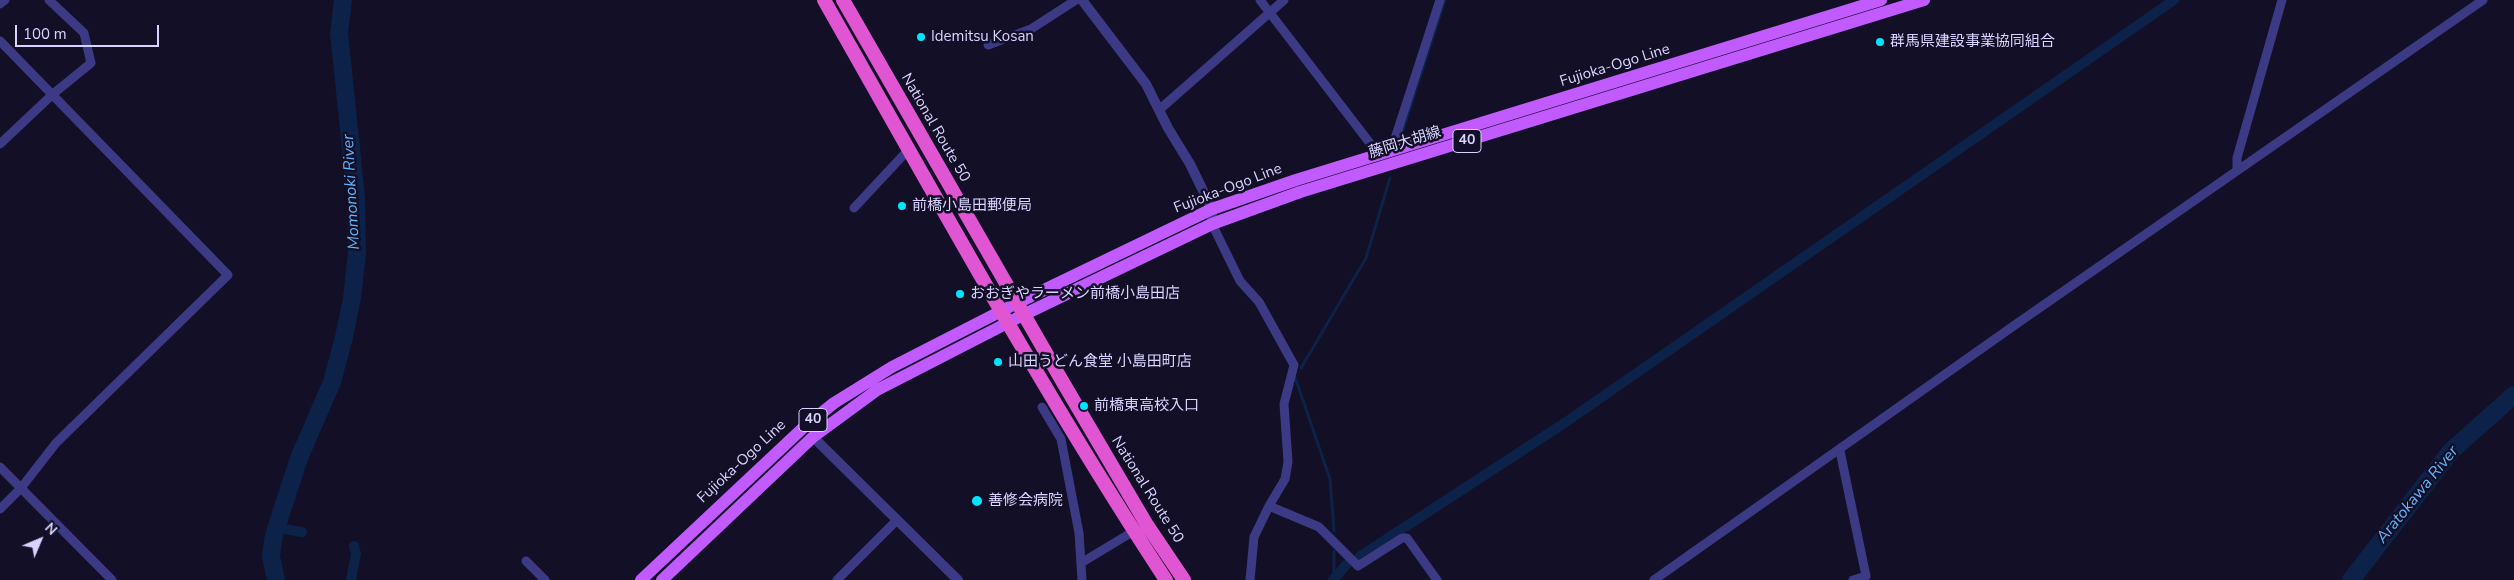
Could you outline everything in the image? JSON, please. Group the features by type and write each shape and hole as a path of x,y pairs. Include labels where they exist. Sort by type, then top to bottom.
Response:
{"highway":[{"path":"824,0 1005,317 1134,531 1166,580"},
{"name":"National Route 50","path":"843,0 1020,309 1147,524 1184,580"}],"main road":[{"name":"Fujioka-Ogo Line","path":"662,580 813,438 877,390 1005,317 1212,209 1296,180 1881,0"},
{"name":"藤岡大胡線","path":"1020,309 1212,224 1300,192 1924,0"},
{"name":"Fujioka-Ogo Line","path":"641,580 804,427 834,403 892,367 1005,317"}],"street":[{"path":"0,4 5,0"},
{"path":"0,144 53,94 91,63 84,33 49,0"},
{"path":"988,45 1031,28 1069,7 1076,0"},
{"path":"1082,0 1146,84 1190,164 1212,209 1212,224 1240,281 1259,302 1294,365 1284,404 1285,479 1254,537 1250,580"},
{"path":"1260,0 1385,153"},
{"path":"1159,110 1284,0"},
{"path":"1385,153 1440,0"},
{"path":"2237,172 2237,158 2282,0"},
{"path":"1654,580 2483,0"},
{"path":"0,41 228,275 56,443 21,488 0,510"},
{"path":"854,208 909,150"},
{"path":"1042,407 1061,439 1079,533 1082,580"},
{"path":"813,438 958,580"},
{"path":"1840,451 1866,576 1853,580"},
{"path":"0,467 112,580"},
{"path":"1269,506 1319,527 1358,566 1402,538 1407,538 1437,580"},
{"path":"837,580 897,520"},
{"path":"1081,563 1134,531"},
{"path":"526,562 545,580"}],"waterway":[{"name":"Momonoki River","path":"276,580 271,556 274,535 299,458 332,382 352,298 357,253 356,197 339,33 343,0"},
{"path":"1401,136 1445,0"},
{"path":"1359,557 1566,422 2174,0"},
{"path":"1301,368 1366,258 1390,178"},
{"path":"1295,377 1330,479 1334,531"},
{"name":"Aratokawa River","path":"2351,580 2451,451 2514,395"},
{"path":"278,528 302,532"},
{"path":"351,580 356,554 354,546"},
{"path":"1334,551 1334,578"},
{"path":"1333,580 1347,564"}],"place":[{"name":"Idemitsu Kosan","path":"921,37"},
{"name":"群馬県建設事業協同組合","path":"1880,42"},
{"name":"前橋小島田郵便局","path":"902,206"},
{"name":"おおぎやラーメン前橋小島田店","path":"960,294"},
{"name":"山田うどん食堂 小島田町店","path":"998,362"},
{"name":"前橋東高校入口","path":"1084,406"},
{"name":"善修会病院","path":"977,501"}]}
